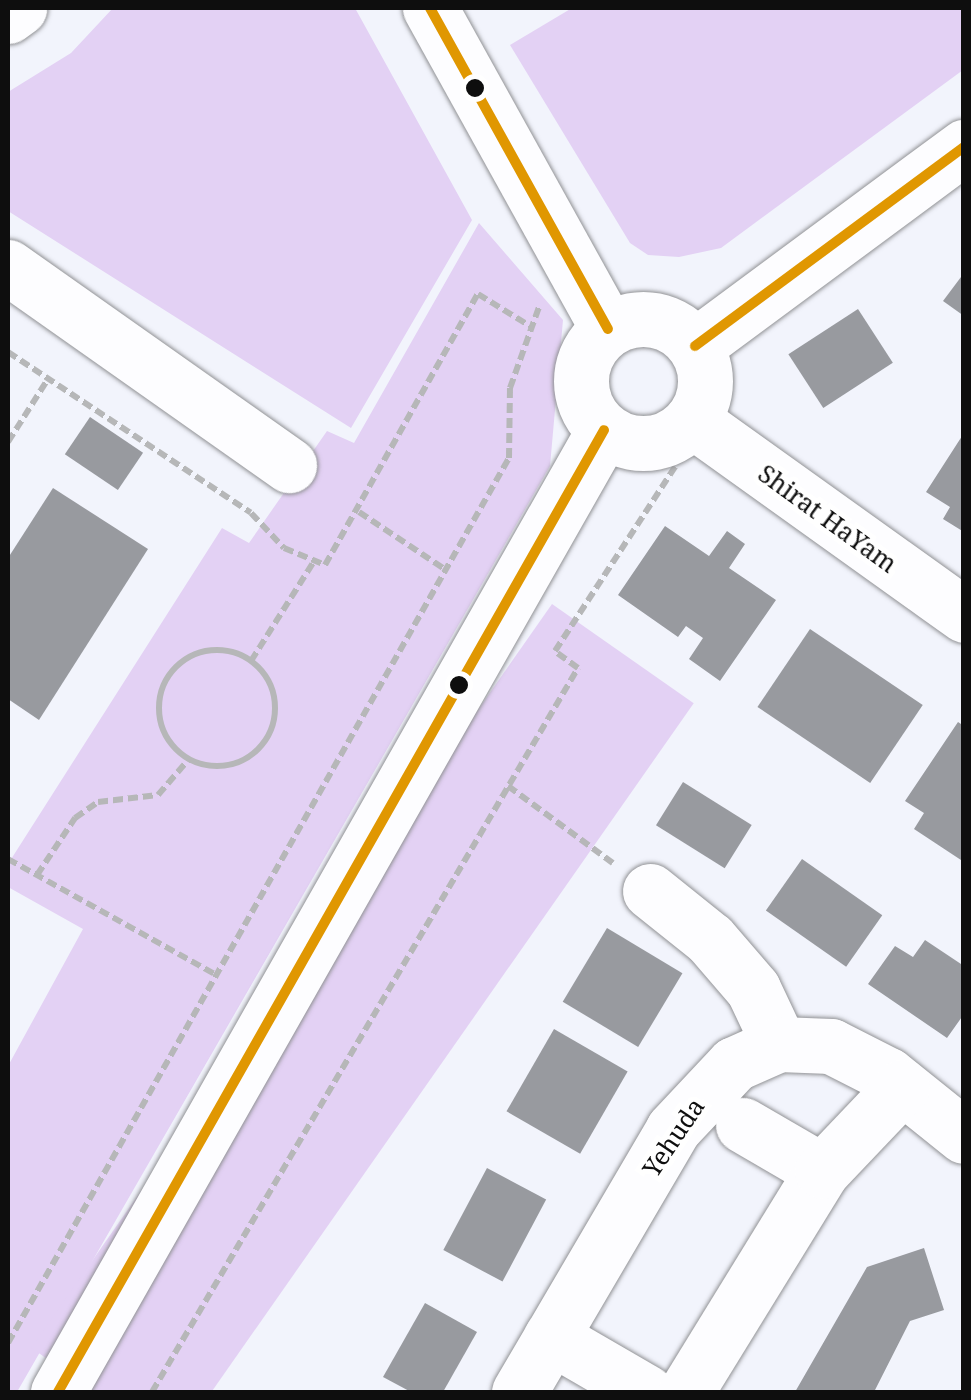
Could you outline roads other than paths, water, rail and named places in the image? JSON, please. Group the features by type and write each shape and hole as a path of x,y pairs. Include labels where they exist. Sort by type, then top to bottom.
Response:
{"street":[{"path":"8,16 19,8"},
{"path":"430,8 608,330"},
{"path":"695,346 964,147"},
{"path":"8,267 289,465"},
{"path":"654,320 695,346 705,383 696,423 650,443 604,430 586,408 580,379 589,350 608,330 654,320"},
{"name":"Shirat HaYam","path":"696,423 964,616"},
{"path":"58,1392 604,430"},
{"path":"650,891 710,939 753,989 779,1044"},
{"name":"Yehuda","path":"519,1392 692,1104 734,1064 779,1044 831,1046 902,1086 964,1136"},
{"path":"686,1392 822,1170 902,1086"},
{"path":"744,1125 822,1170"},
{"path":"551,1338 646,1392"}]}
